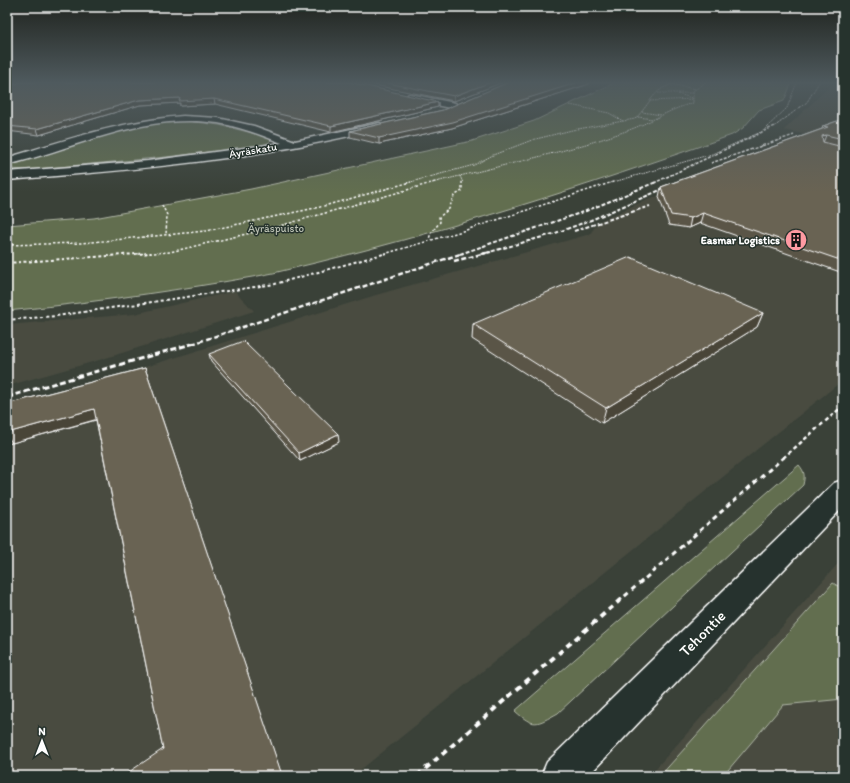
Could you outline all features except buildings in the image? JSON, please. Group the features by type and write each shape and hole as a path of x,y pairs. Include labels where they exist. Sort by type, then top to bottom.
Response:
{"street":[{"path":"7,162 119,127 160,119"},
{"path":"213,119 225,120 268,133 294,144"},
{"name":"Äyräskatu","path":"7,176 157,163 294,144 389,124"},
{"name":"Tehontie","path":"561,776 843,490"}],"path":[{"path":"619,119 624,121"},
{"path":"7,245 82,243 206,231 320,207 474,165 492,154 532,139 635,119"},
{"path":"7,263 170,252 276,227 460,176 572,147 629,130 652,119"},
{"path":"7,320 56,316 275,284 428,242 645,172 718,151 763,131 775,119"},
{"path":"428,242 431,233 440,222 439,218 449,209 454,196 462,191 463,184 460,176"},
{"path":"162,205 167,209 168,215 166,235"},
{"path":"417,776 843,406"}],"shaded area":[{"path":"796,119 843,119 843,380 353,776 7,776 7,410 376,295 590,234 598,222 637,204 812,136 784,130"},
{"path":"235,291 254,311 103,359 7,386 7,325 134,314"},
{"path":"843,558 843,776 649,776"}],"green space":[{"name":"Äyräspuisto","path":"539,119 751,119 743,128 732,135 623,173 457,225 346,255 265,275 142,295 7,311 7,225 94,218 251,189 472,141"},
{"path":"188,121 219,125 265,136 271,140 268,143 258,146 166,157 27,170 9,169 11,165 21,161 129,128 154,122"},
{"path":"799,465 804,474 803,485 558,713 545,720 535,723 527,720 515,711"},
{"path":"833,583 843,589 843,699 783,705 723,776 660,776"}],"railway":[{"path":"774,127 785,119"},
{"path":"654,183 775,126"},
{"path":"711,163 794,135"},
{"path":"460,254 586,211 656,182"},
{"path":"482,254 553,234 591,220 672,185"},
{"path":"574,231 650,206"},
{"path":"482,254 491,252"},
{"path":"195,343 463,253"},
{"path":"454,261 482,254"},
{"path":"7,397 195,343"}],"place":[{"name":"Easmar Logistics","path":"796,240"}]}
